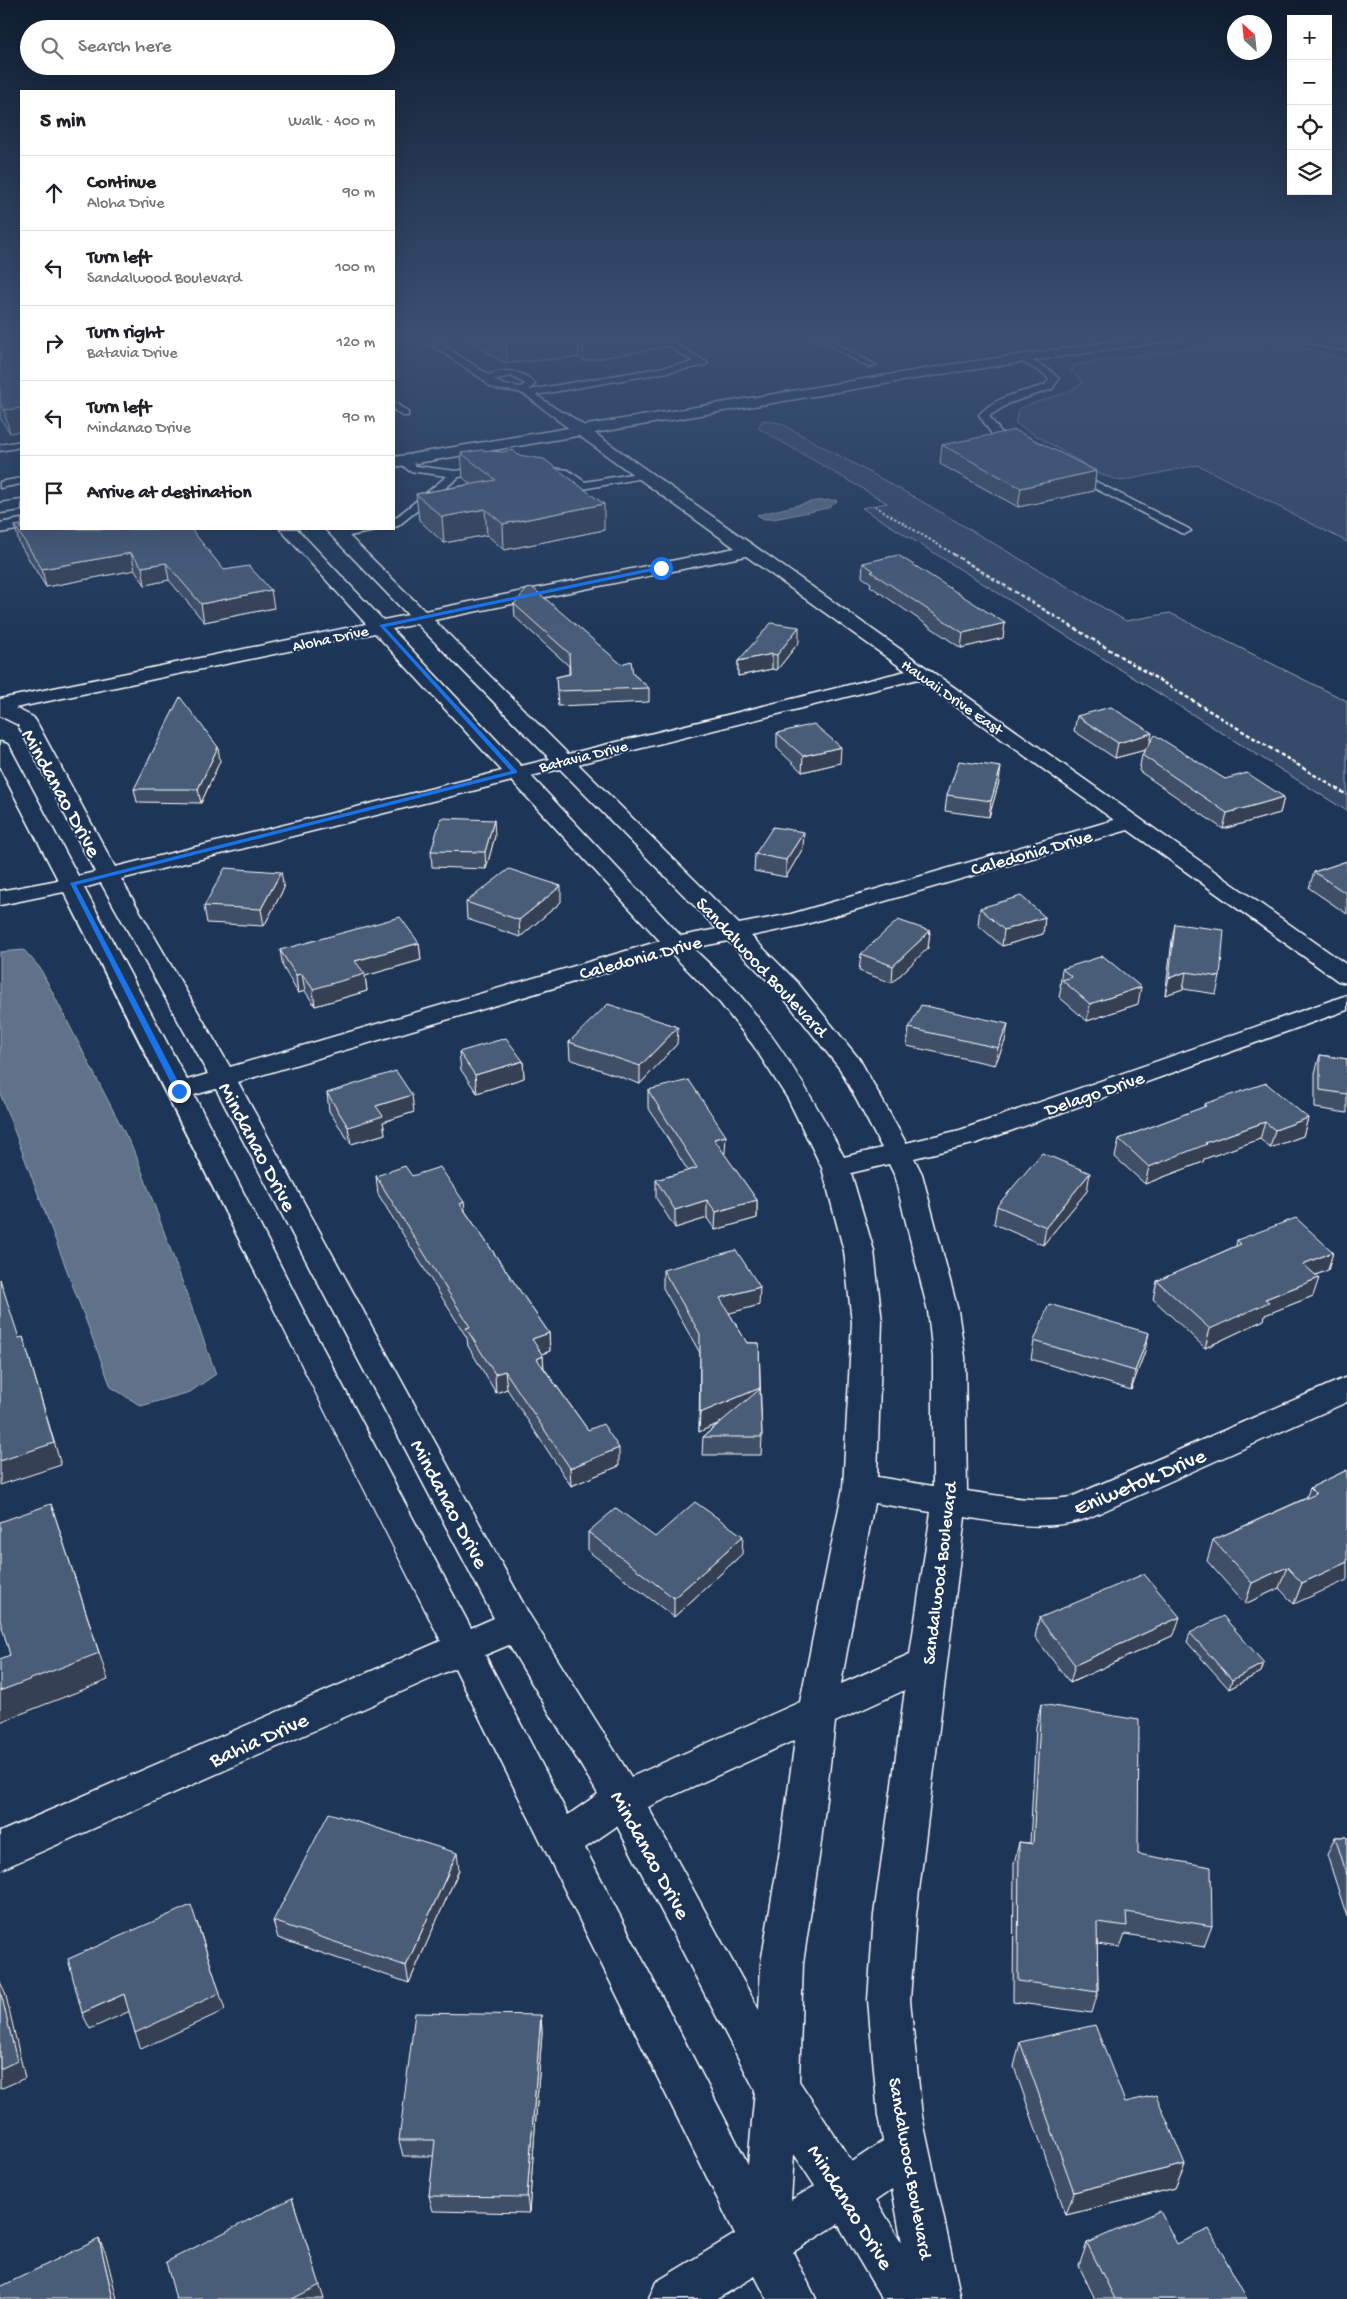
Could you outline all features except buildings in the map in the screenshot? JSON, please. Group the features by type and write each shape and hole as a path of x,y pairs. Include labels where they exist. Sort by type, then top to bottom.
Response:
{"main road":[{"path":"398,461 481,443"},
{"name":"Hawaii Drive East","path":"605,443 642,475 1347,976"},
{"path":"0,508 20,505"},
{"path":"0,528 20,524"},
{"path":"296,537 336,532"},
{"name":"Sandalwood Boulevard","path":"336,532 788,987 835,1044 850,1066 878,1113 908,1174 920,1213 944,1311 949,1357 950,1500 894,1915 889,2000 900,2116 937,2299"},
{"path":"296,537 676,944 729,998 762,1041 801,1098 836,1168 859,1251 867,1322 860,1488 817,1713 800,1850 782,1963 777,2087 764,2244"},
{"name":"Aloha Drive","path":"0,706 748,550"},
{"name":"Batavia Drive","path":"0,898 72,884 515,772 920,673"},
{"name":"Mindanao Drive","path":"0,706 26,721 108,875 223,1078 516,1625 622,1799 777,2087 846,2193 909,2299"},
{"name":"Mindanao Drive","path":"0,750 179,1091 295,1324 463,1648 792,2299"},
{"name":"Caledonia Drive","path":"179,1091 676,944 795,920 1132,822"},
{"path":"0,913 54,897 72,884"},
{"name":"Delago Drive","path":"836,1168 967,1137 1347,1002"},
{"name":"Eniwetok Drive","path":"860,1488 950,1500 1023,1513 1054,1513 1076,1509 1347,1389"},
{"name":"Bahia Drive","path":"0,1850 516,1625"},
{"path":"561,1842 622,1799 927,1663"},
{"path":"673,2299 846,2193 906,2152"}],"lane":[{"path":"1016,443 1033,452"},
{"path":"0,448 20,444"},
{"path":"398,461 413,469 456,474 494,467"},
{"path":"530,468 564,472 583,486 642,475"},
{"path":"1067,470 1185,531"},
{"path":"395,523 456,474"},
{"path":"0,485 20,481"},
{"path":"336,532 359,530"}],"path":[{"path":"876,506 1347,795"}],"shaded area":[{"path":"784,443 817,443 916,498 1126,621 1170,613 1347,701 1347,811 862,508 887,503"},
{"path":"1049,443 1347,443 1347,542 1198,465 1121,481 1102,475"},
{"path":"836,500 828,508 774,519 764,519 757,515 815,501"},
{"path":"24,950 40,968 136,1155 216,1374 190,1392 141,1406 111,1387 0,1093 0,952"}],"route":[{"path":"179,1091 72,884 515,772 381,626 661,568"}]}
